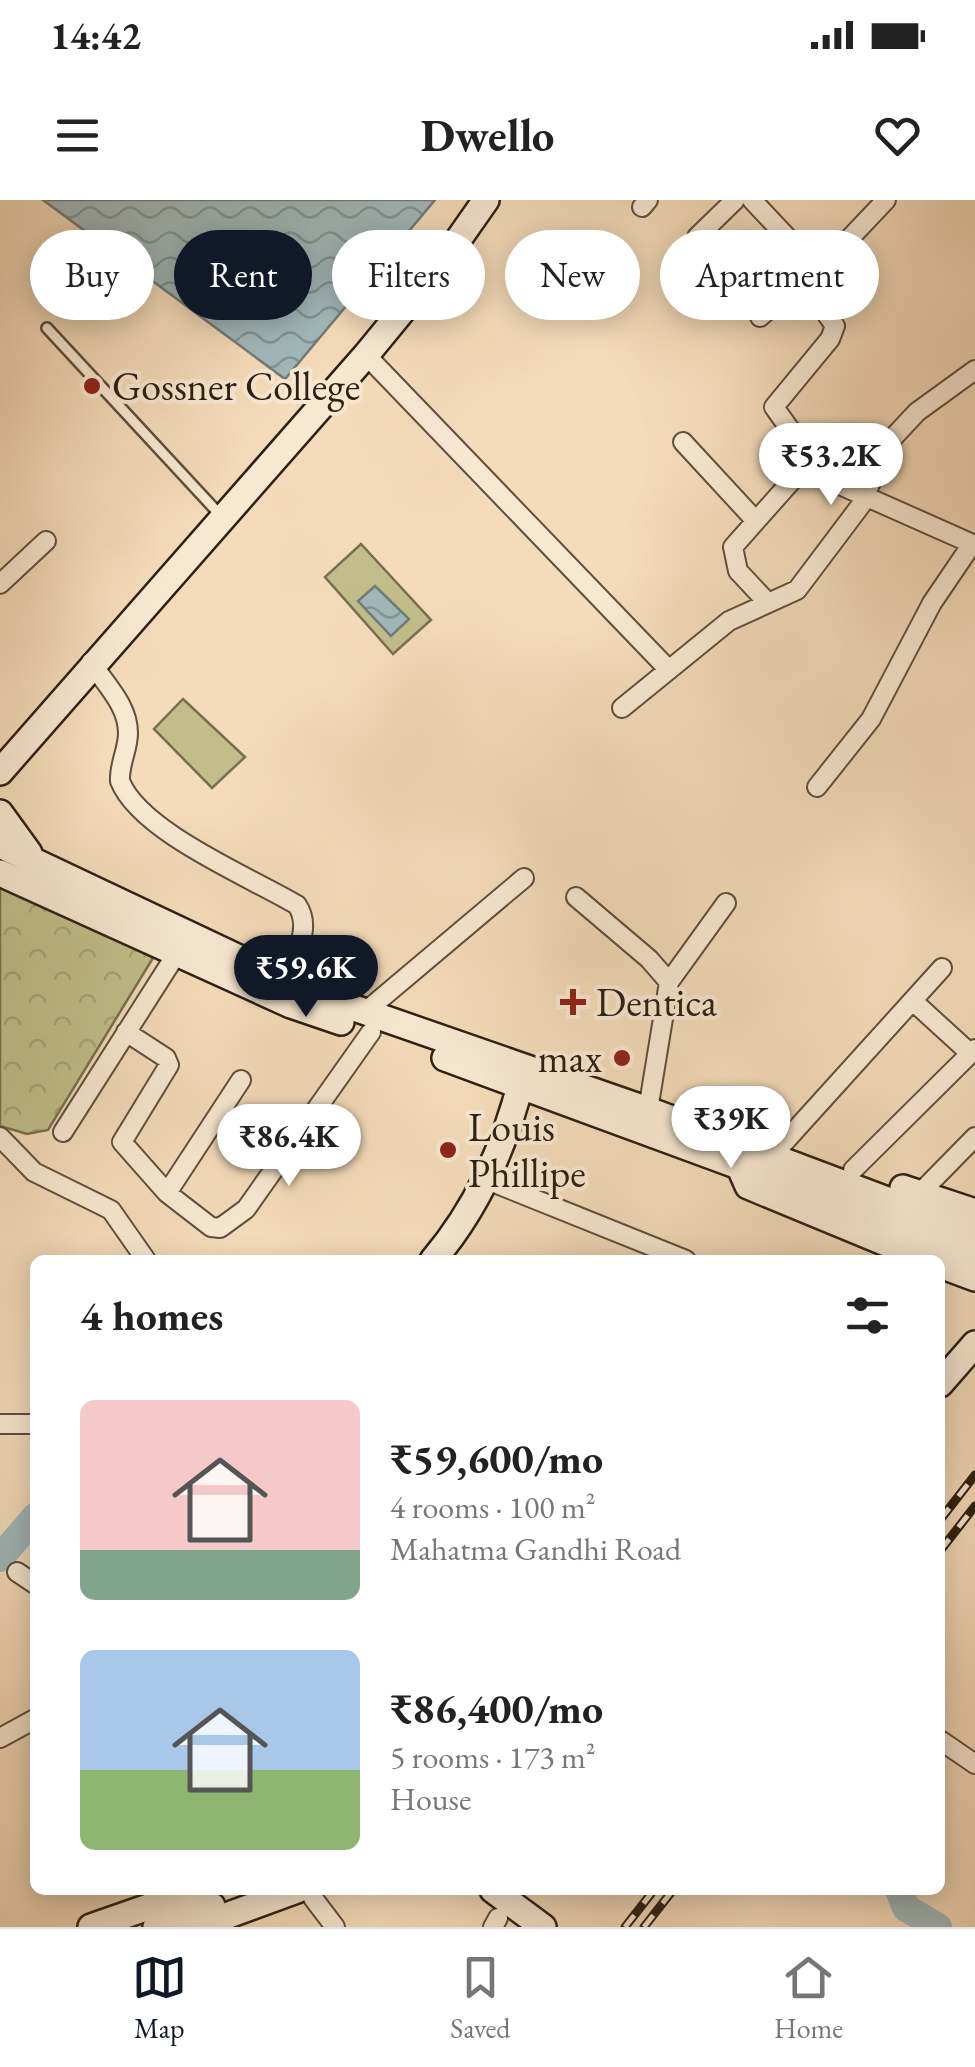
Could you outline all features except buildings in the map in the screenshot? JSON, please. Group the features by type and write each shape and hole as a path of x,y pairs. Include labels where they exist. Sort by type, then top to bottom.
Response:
{"main road":[{"path":"0,772 91,663 366,355 444,260 486,200"},
{"path":"0,813 38,863"},
{"path":"0,845 368,1022"},
{"path":"0,873 292,1005 368,1022 745,1157 838,1183 975,1233"},
{"path":"522,1076 648,1110 745,1157 780,1147 838,1183 975,1254"},
{"path":"437,1255 470,1214 487,1180 522,1076"},
{"path":"745,1157 748,1186 915,1255"},
{"path":"838,1183 918,1194 975,1212"},
{"path":"945,1267 975,1278"},
{"path":"949,1361 975,1344"},
{"path":"91,1927 183,1895"},
{"path":"156,1927 242,1895"},
{"path":"196,1927 301,1895"},
{"path":"499,1895 544,1927"}],"street":[{"path":"703,230 735,200"},
{"path":"752,200 775,230"},
{"path":"854,230 886,200"},
{"path":"817,787 871,719 932,603 973,545 833,482 811,459 774,407 830,340 835,326 832,320"},
{"path":"366,355 668,670"},
{"path":"622,708 729,621 797,590 864,498 888,443 900,428 975,370"},
{"path":"683,442 755,520"},
{"path":"768,603 738,572 731,554 755,520 811,459"},
{"path":"0,584 46,541"},
{"path":"91,663 119,700 124,716 128,732 120,780 135,804 184,842 297,906 303,914 306,926 284,980"},
{"path":"126,1032 166,1058 168,1065 122,1142 167,1193 212,1228 220,1228 246,1209 368,1022 524,878"},
{"path":"576,897 634,944 668,982"},
{"path":"648,1110 668,982 726,903"},
{"path":"63,1132 177,953"},
{"path":"780,1147 915,1003 942,968"},
{"path":"838,1183 973,1051 915,1003"},
{"path":"167,1193 241,1080"},
{"path":"0,1137 34,1172 111,1210 142,1255"},
{"path":"918,1194 975,1137"},
{"path":"487,1180 674,1255"},
{"path":"0,1424 30,1424"},
{"path":"16,1572 30,1581"},
{"path":"0,1738 30,1721"},
{"path":"945,1743 975,1764"},
{"path":"305,1895 335,1927"}],"lane":[{"path":"47,328 222,517"}],"green space":[{"path":"361,544 431,620 393,654 325,577"},
{"path":"183,699 245,757 212,788 154,729"},
{"path":"0,886 156,953 48,1130 27,1134 0,1126"}],"water":[{"path":"43,200 435,200 410,230 332,230 334,320 285,379 205,320 312,320 312,230 174,230 174,297 154,282 154,230 84,230"},
{"path":"375,586 409,619 391,636 358,601"}],"waterway":[{"path":"0,1558 30,1523"},
{"path":"901,1895 906,1908 938,1927"}],"railway":[{"path":"945,1514 975,1475"},
{"path":"945,1545 975,1506"},
{"path":"625,1927 650,1895"},
{"path":"644,1927 669,1895"}],"place":[{"name":"Gossner College","path":"92,386"},
{"name":"Dentica","path":"573,1002"},
{"name":"max","path":"622,1058"},
{"name":"Louis Phillipe","path":"448,1150"}]}
